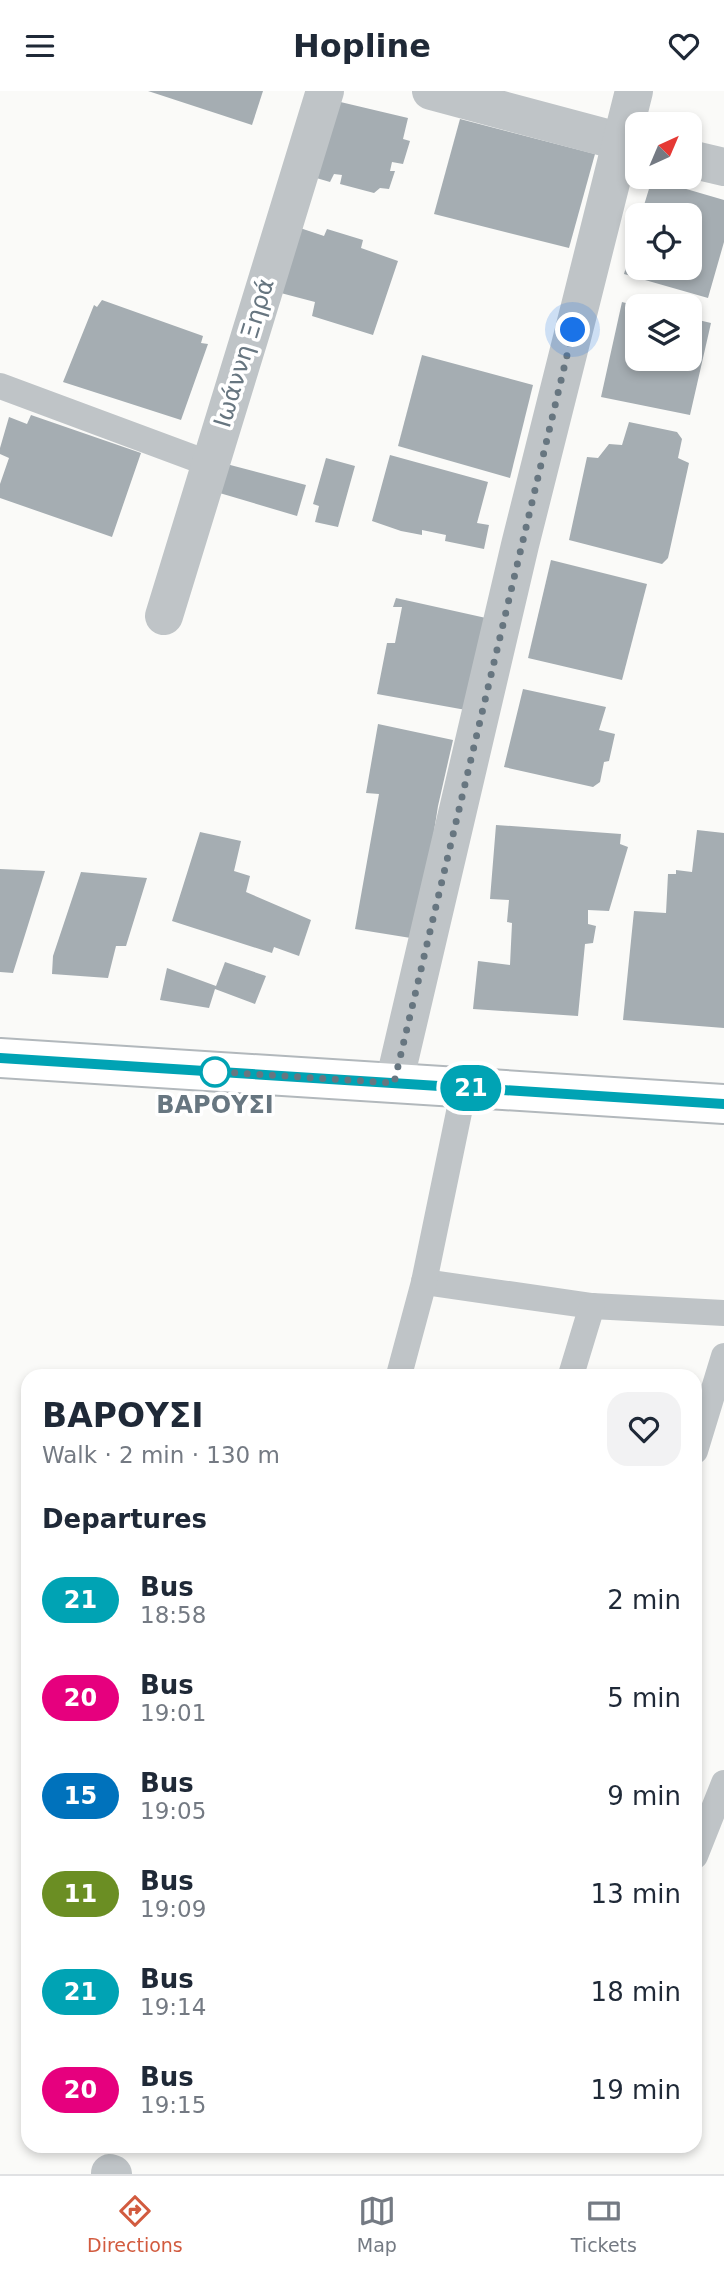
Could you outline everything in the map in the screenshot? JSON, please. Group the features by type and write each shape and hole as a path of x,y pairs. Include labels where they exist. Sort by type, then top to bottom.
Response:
{"main road":[{"path":"0,1058 724,1104"}],"street":[{"name":"Ιωάννη Ξηρά","path":"164,616 325,91"},
{"path":"431,91 625,143"},
{"path":"632,112 634,91"},
{"path":"394,1083 520,545 625,155"},
{"path":"702,162 724,167"}],"lane":[{"path":"0,386 210,464"},
{"path":"401,1369 424,1282 464,1088"},
{"path":"424,1282 592,1306 724,1313"},
{"path":"573,1369 592,1306"},
{"path":"702,1428 724,1356"},
{"path":"702,1838 724,1783"}],"building":[{"path":"148,91 263,91 252,125"},
{"path":"332,100 408,118 403,139 410,141 403,164 392,162 390,171 395,171 389,189 380,188 374,193 340,184 342,175 334,174 330,182 313,177"},
{"path":"460,119 595,154 569,248 434,214"},
{"path":"649,189 686,189 724,200 724,242 708,298 702,294 645,280 702,280 702,203 645,203"},
{"path":"294,226 324,236 327,229 363,240 361,248 398,261 373,335 312,316 315,302 277,292"},
{"path":"102,300 203,336 201,343 208,344 181,420 63,382 94,305 97,307"},
{"path":"622,302 625,303 625,371 700,371 690,415 601,397"},
{"path":"702,321 711,323 702,362"},
{"path":"422,355 533,385 510,478 398,446"},
{"path":"31,415 141,453 112,537 0,498 0,484 9,458 0,454 0,448 9,417 27,424"},
{"path":"629,422 677,432 682,439 678,458 689,463 668,558 662,564 569,540 587,457 598,458 609,444 622,445"},
{"path":"390,455 488,482 477,523 489,525 484,549 445,541 446,535 422,530 422,535 372,521"},
{"path":"326,458 355,466 338,527 315,522 319,506 313,504"},
{"path":"215,461 306,485 297,516 206,489"},
{"path":"551,560 647,584 622,680 528,658"},
{"path":"396,598 486,618 466,710 377,694 387,643 395,643 402,607 393,607"},
{"path":"523,689 606,707 599,730 615,734 609,761 604,762 600,782 593,787 504,767"},
{"path":"378,724 453,740 438,806 417,939 355,929 379,794 366,793"},
{"path":"496,825 621,834 620,844 628,847 609,911 588,910 588,924 596,926 593,943 585,944 578,1016 473,1009 478,961 510,965 512,923 507,922 509,900 490,899"},
{"path":"697,830 724,833 724,1028 623,1020 634,911 666,913 668,874 676,874 676,870 692,872"},
{"path":"200,832 241,841 234,871 250,876 246,892 311,920 299,956 274,947 272,953 172,921"},
{"path":"0,869 45,871 13,973 0,972"},
{"path":"81,872 147,878 126,946 116,946 108,978 52,974 53,956"},
{"path":"225,962 266,976 255,1004 215,989 209,1008 160,1000 167,968 216,986"}],"bus line":[{"name":"21","path":"0,1058 724,1104"}],"place":[{"name":"ΒΑΡΟΥΣΙ","path":"215,1072"}],"route":[{"path":"215,1072 206,1071 394,1083 573,330"}]}
